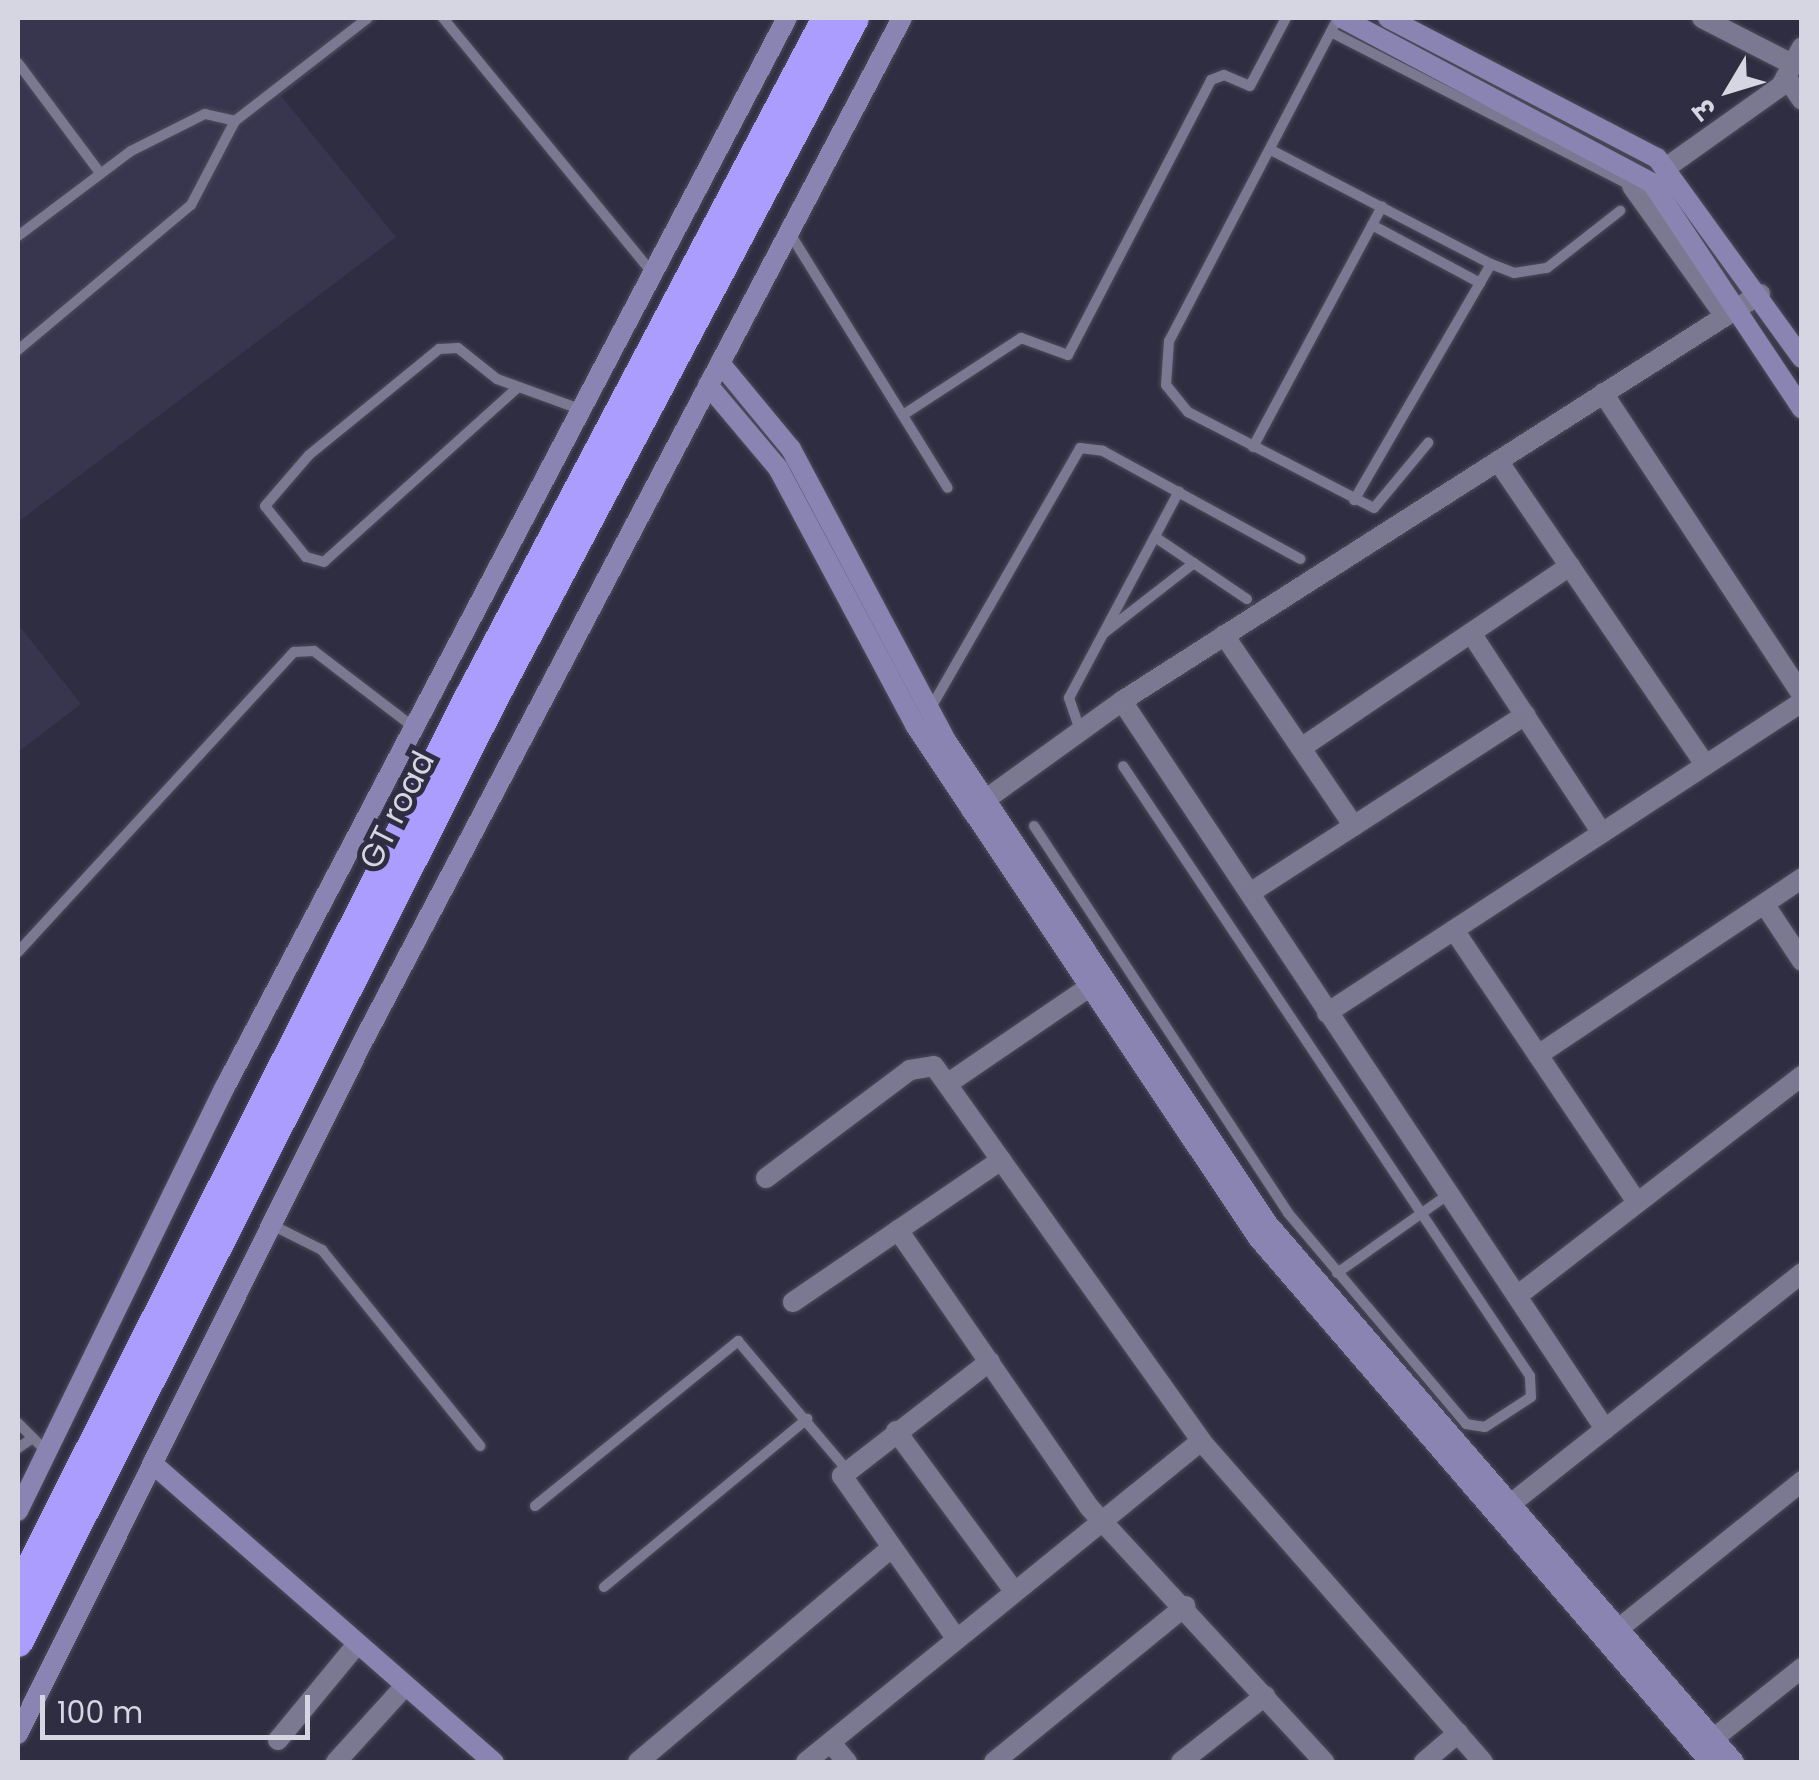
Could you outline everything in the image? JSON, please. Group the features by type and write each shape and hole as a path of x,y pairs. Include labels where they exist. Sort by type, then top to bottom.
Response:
{"highway":[{"name":"GT road","path":"18,1593 470,696 827,18"},
{"name":"GT road","path":"18,1642 490,705 854,18"}],"street":[{"path":"18,1511 40,1445 578,408 787,18"},
{"path":"18,1734 272,1224 902,18"},
{"path":"1388,18 1652,183 1730,312"},
{"path":"1702,18 1793,63"},
{"path":"1337,22 1406,30 1667,167 1802,358"},
{"path":"1667,167 1793,63"},
{"path":"1793,63 1802,100"},
{"path":"1632,186 1802,409"},
{"path":"978,805 1122,701 1760,294"},
{"path":"720,363 818,492 978,805"},
{"path":"708,385 802,506 978,805 1287,1276 1617,1630 1734,1762"},
{"path":"1328,1013 1802,699 1603,393"},
{"path":"1498,461 1706,765"},
{"path":"1300,748 1570,566"},
{"path":"1471,632 1602,833"},
{"path":"1224,635 1354,826"},
{"path":"1122,701 1605,1430"},
{"path":"1250,893 1525,715"},
{"path":"1538,1054 1802,878"},
{"path":"1765,904 1802,961"},
{"path":"1454,930 1637,1202"},
{"path":"950,1082 1097,983"},
{"path":"766,1178 910,1070 934,1066 950,1082 1200,1441 1483,1762"},
{"path":"1517,1296 1802,1076"},
{"path":"793,1302 1001,1160"},
{"path":"898,1230 1103,1522 1324,1762"},
{"path":"1502,1511 1802,1273"},
{"path":"956,1638 844,1489 847,1470 990,1360"},
{"path":"896,1431 1014,1591"},
{"path":"806,1762 1200,1441"},
{"path":"153,1464 494,1762"},
{"path":"1617,1630 1802,1481"},
{"path":"1502,1511 1710,1762"},
{"path":"638,1762 889,1550"},
{"path":"997,1762 1184,1606"},
{"path":"278,1740 357,1644"},
{"path":"1713,1740 1802,1668"},
{"path":"336,1762 404,1686"},
{"path":"1181,1762 1265,1696"},
{"path":"1424,1762 1458,1733"},
{"path":"831,1743 846,1762"}],"lane":[{"path":"18,350 191,205 236,121 368,18"},
{"path":"442,18 651,271"},
{"path":"902,415 1021,338 1068,355 1211,80 1224,74 1250,86 1286,18"},
{"path":"1428,442 1382,505 1354,500 1179,405 1163,370 1170,341 1337,22 1632,186"},
{"path":"18,64 100,173"},
{"path":"18,236 100,173 205,114 236,121"},
{"path":"1272,150 1514,273 1547,268 1620,211"},
{"path":"1252,447 1382,206"},
{"path":"1372,226 1480,283"},
{"path":"789,232 948,488"},
{"path":"1354,500 1491,264"},
{"path":"516,389 324,562 306,557 265,506 308,455 439,349 458,348 516,389 578,408"},
{"path":"928,712 1072,454 1104,451 1300,560"},
{"path":"1080,730 1069,698 1180,492"},
{"path":"1154,537 1247,599"},
{"path":"1100,636 1194,562"},
{"path":"18,952 294,652 314,652 412,726"},
{"path":"1034,826 1263,1177 1337,1273 1472,1428 1531,1397 1530,1376 1122,766"},
{"path":"1337,1273 1449,1194"},
{"path":"272,1224 322,1250 480,1446"},
{"path":"535,1506 738,1341 808,1419 847,1470"},
{"path":"604,1587 808,1419"},
{"path":"18,1423 40,1445"},
{"path":"18,1448 40,1445"}],"shaded area":[{"path":"18,18 381,18 281,96 396,237 18,522"},
{"path":"18,624 81,704 18,752"}]}
